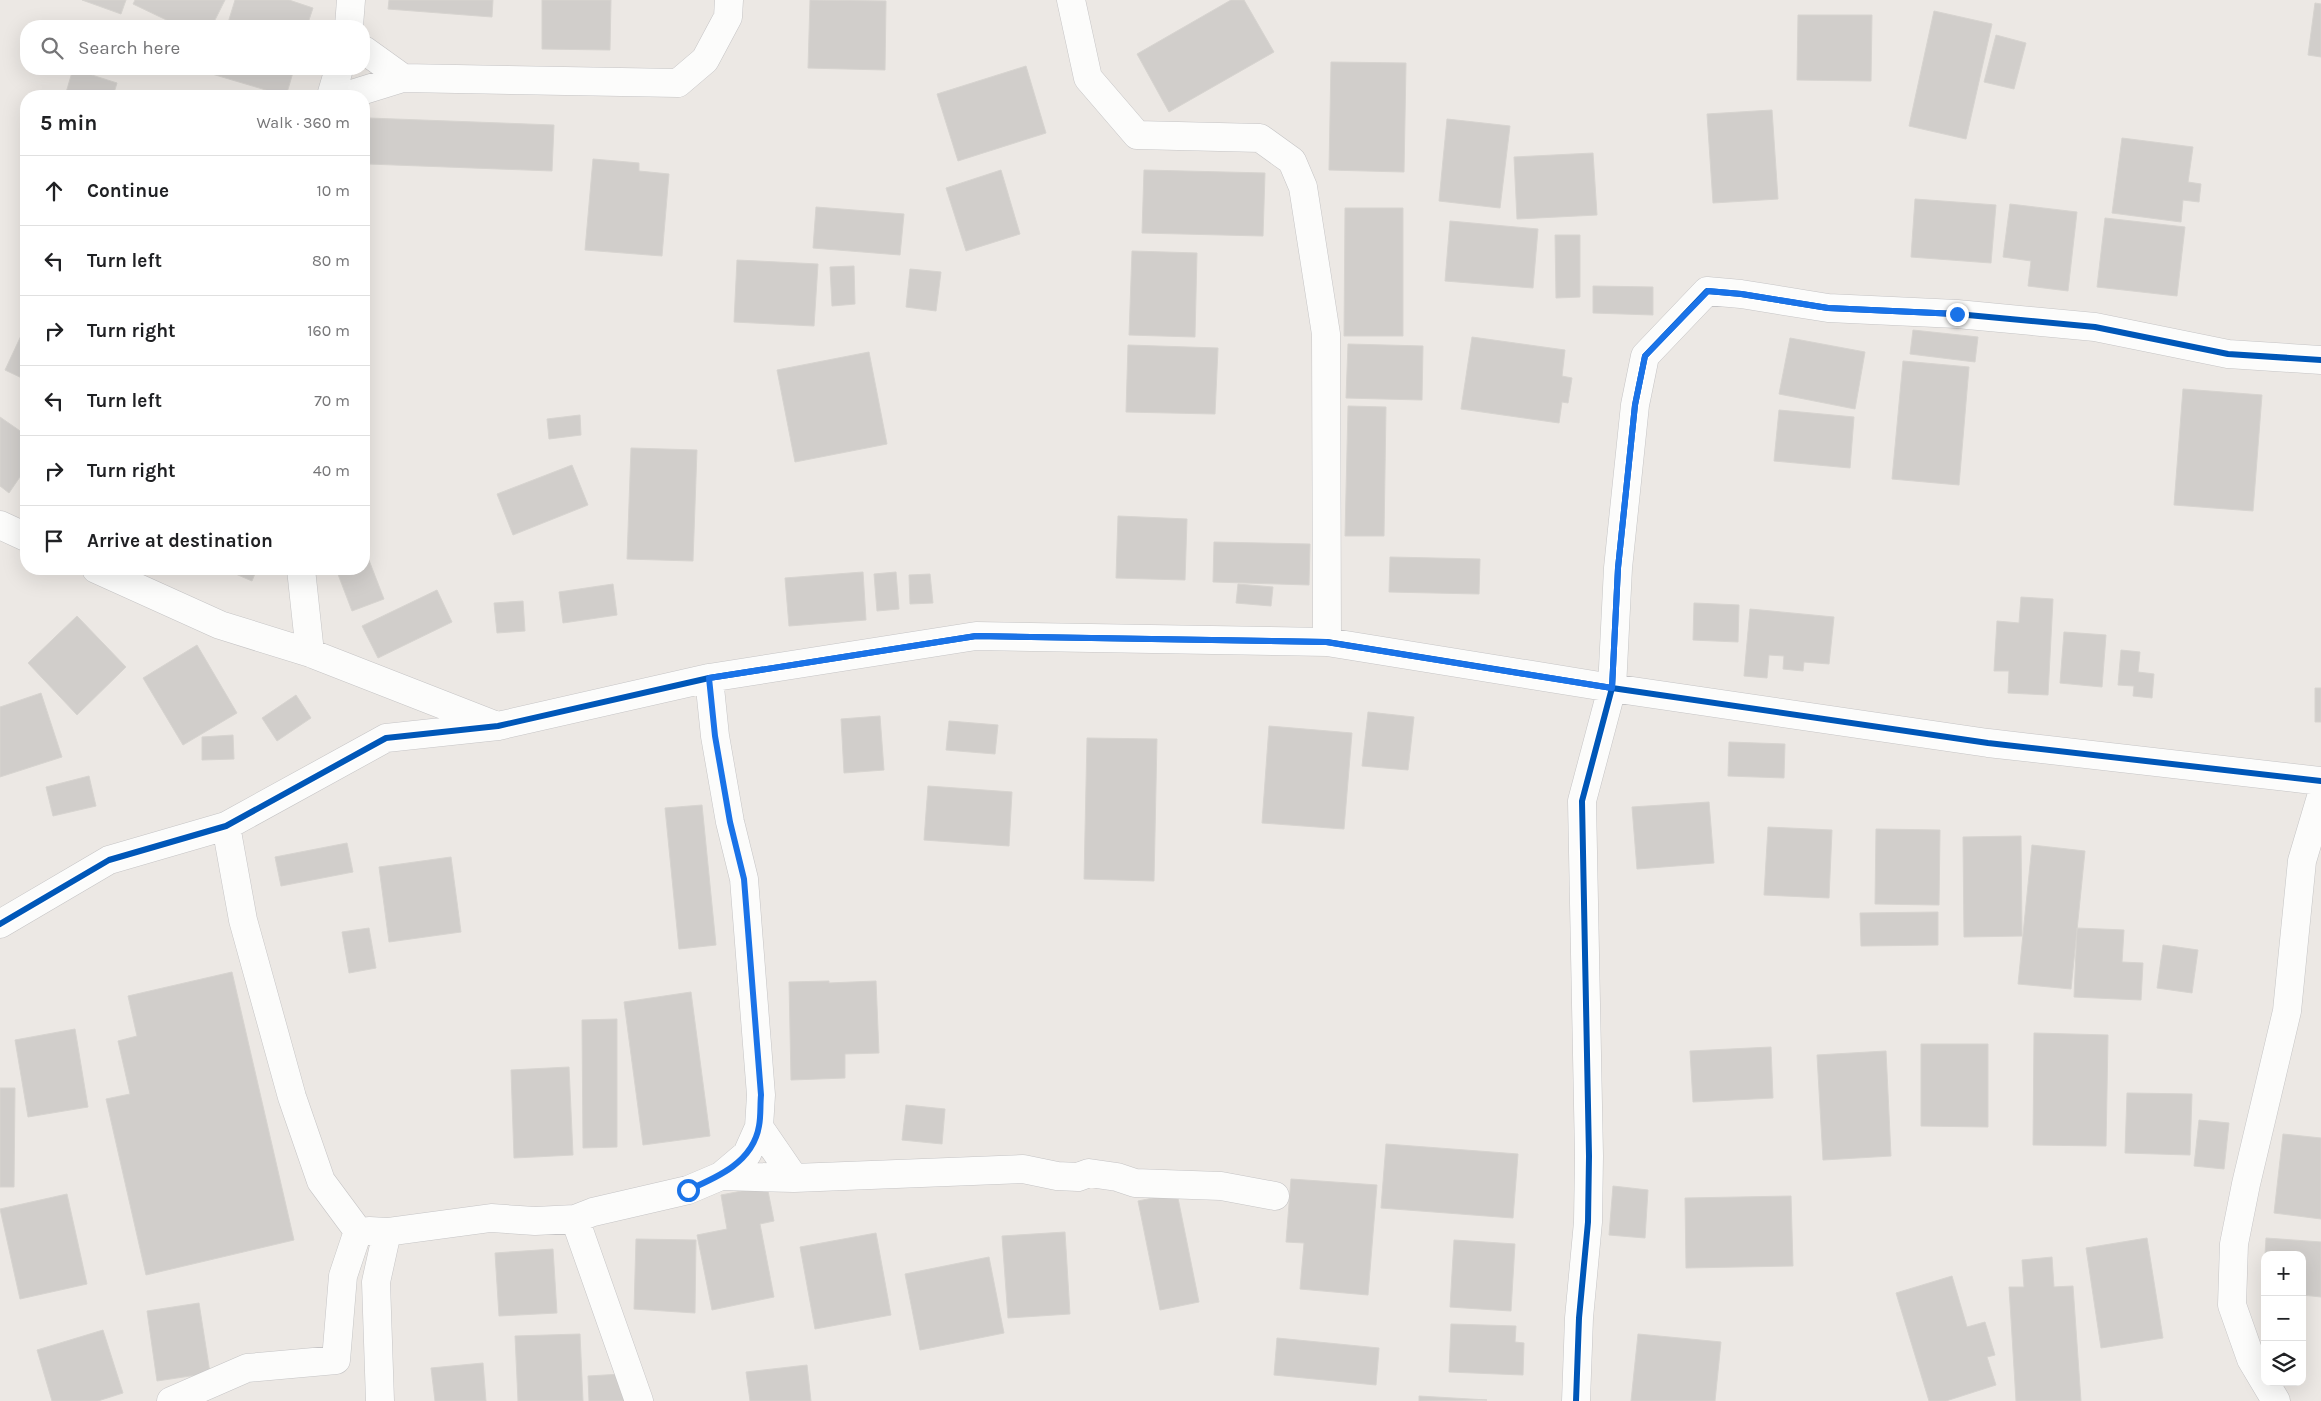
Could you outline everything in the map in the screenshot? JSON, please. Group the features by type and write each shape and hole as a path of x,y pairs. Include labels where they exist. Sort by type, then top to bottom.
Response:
{"street":[{"path":"349,20 351,0"},
{"path":"364,90 403,78 678,83 705,60 728,17 729,0"},
{"path":"1071,0 1088,78 1137,135 1260,138 1292,161 1303,187 1326,334 1326,642"},
{"path":"370,54 403,78"},
{"path":"333,90 337,75"},
{"path":"1576,1401 1579,1318 1588,1222 1589,1156 1582,801 1612,688 1619,559 1635,405 1645,356 1708,291 1742,294 1828,308 1957,314 2095,326 2228,354 2321,360"},
{"path":"0,525 20,534"},
{"path":"109,575 220,625 310,653 498,726"},
{"path":"302,575 310,653"},
{"path":"0,924 109,860 226,826 386,738 498,726 709,678 976,636 1326,642 1612,688 1988,743 2321,781"},
{"path":"358,1231 388,1232 491,1218 535,1221 575,1219 593,1212 688,1190 721,1176 747,1154 759,1127 761,1095 744,879 730,822 715,736 709,678"},
{"path":"2276,1401 2251,1359 2232,1305 2234,1244 2246,1184 2287,1010 2302,861 2321,797"},
{"path":"226,826 243,920 292,1097 321,1181 358,1231"},
{"path":"759,1127 794,1178"},
{"path":"721,1176 794,1178 1023,1169 1057,1176 1078,1177 1089,1174 1135,1183 1221,1186 1275,1196"},
{"path":"575,1219 639,1401"},
{"path":"171,1401 247,1368 336,1360 343,1276 358,1231"},
{"path":"380,1401 376,1282 388,1232"}],"building":[{"path":"82,0 126,0 121,14"},
{"path":"135,0 225,0 215,20 166,20 133,4"},
{"path":"235,0 289,0 313,8 309,20 229,20"},
{"path":"389,0 493,0 492,17 388,9"},
{"path":"542,0 611,0 610,50 542,49"},
{"path":"810,0 886,1 885,70 808,68"},
{"path":"1231,0 1244,0 1274,52 1169,112 1137,54"},
{"path":"2315,3 2321,4 2321,57 2308,55"},
{"path":"1934,11 1992,24 1966,139 1909,126"},
{"path":"1798,15 1872,15 1871,81 1797,80"},
{"path":"1996,35 2026,43 2014,89 1984,82"},
{"path":"1331,62 1406,63 1404,172 1329,170"},
{"path":"1026,66 1046,133 958,161 937,94"},
{"path":"71,75 92,75 117,83 115,90 67,90"},
{"path":"215,75 292,75 288,90 266,90"},
{"path":"1772,110 1778,199 1713,203 1707,114"},
{"path":"370,118 554,125 552,171 370,164"},
{"path":"1447,119 1510,126 1500,208 1439,201"},
{"path":"2122,138 2193,147 2188,182 2201,184 2199,202 2183,200 2181,222 2112,213"},
{"path":"1593,153 1597,215 1517,219 1514,157"},
{"path":"593,159 639,163 639,171 669,174 662,256 585,250"},
{"path":"1001,170 1020,234 966,251 946,188"},
{"path":"1144,170 1265,173 1263,236 1142,233"},
{"path":"1915,199 1996,205 1991,263 1911,257"},
{"path":"2010,204 2077,212 2068,291 2028,286 2031,261 2003,257"},
{"path":"816,207 904,214 900,255 813,248"},
{"path":"1345,208 1403,208 1403,336 1344,336"},
{"path":"2105,218 2185,227 2177,296 2097,287"},
{"path":"1450,221 1538,229 1533,288 1445,281"},
{"path":"1555,235 1580,235 1580,297 1556,298"},
{"path":"1132,251 1197,253 1195,337 1129,335"},
{"path":"737,260 818,264 814,326 734,322"},
{"path":"854,266 855,304 832,306 830,267"},
{"path":"910,269 941,272 936,311 906,307"},
{"path":"1593,286 1653,287 1653,315 1593,313"},
{"path":"1913,330 1978,337 1975,362 1910,354"},
{"path":"1472,337 1565,350 1562,376 1572,378 1568,403 1562,402 1559,423 1461,409"},
{"path":"20,338 20,377 5,370"},
{"path":"1790,338 1865,352 1855,409 1779,394"},
{"path":"1348,344 1423,346 1422,400 1346,398"},
{"path":"1128,345 1218,348 1215,414 1126,412"},
{"path":"869,352 887,444 795,462 777,370"},
{"path":"1903,361 1969,367 1959,485 1892,479"},
{"path":"2183,389 2262,395 2253,511 2174,505"},
{"path":"1348,406 1386,407 1384,536 1345,536"},
{"path":"1779,410 1854,417 1850,468 1774,461"},
{"path":"580,415 581,435 549,439 547,419"},
{"path":"0,417 20,431 20,477 9,493 0,486"},
{"path":"631,448 697,450 693,561 627,559"},
{"path":"572,465 588,505 513,535 497,494"},
{"path":"1118,516 1187,519 1185,580 1116,578"},
{"path":"1214,542 1310,544 1309,585 1213,582"},
{"path":"1390,557 1480,559 1479,594 1389,592"},
{"path":"370,563 384,599 352,611 338,575 370,575"},
{"path":"863,572 866,620 789,626 785,578"},
{"path":"896,572 899,609 877,611 874,574"},
{"path":"930,574 933,603 910,604 909,575"},
{"path":"238,575 254,575 252,581"},
{"path":"613,584 617,615 563,623 559,592"},
{"path":"1238,584 1273,587 1271,606 1236,603"},
{"path":"437,590 452,622 378,658 362,626"},
{"path":"2021,597 2053,599 2048,695 2008,693 2009,671 1994,671 1997,621 2019,623"},
{"path":"523,601 525,631 497,633 494,603"},
{"path":"1694,603 1739,605 1738,642 1693,640"},
{"path":"1750,609 1834,617 1829,664 1804,662 1803,671 1783,669 1784,656 1769,655 1767,678 1744,676"},
{"path":"77,616 126,667 77,715 28,663"},
{"path":"2064,632 2106,635 2102,687 2060,683"},
{"path":"197,645 237,713 183,745 143,678"},
{"path":"2121,650 2140,652 2138,672 2154,674 2152,698 2133,696 2134,686 2118,685"},
{"path":"2315,688 2321,688 2321,722 2315,722"},
{"path":"41,693 62,757 0,777 0,707"},
{"path":"296,695 311,718 277,741 262,718"},
{"path":"1368,712 1414,717 1408,770 1362,766"},
{"path":"880,716 884,770 844,773 841,719"},
{"path":"949,721 998,725 995,754 946,750"},
{"path":"1269,726 1352,733 1344,829 1262,823"},
{"path":"233,735 234,759 202,760 202,737"},
{"path":"1087,738 1157,739 1154,881 1084,879"},
{"path":"1729,742 1785,744 1784,778 1728,776"},
{"path":"89,776 96,806 53,816 46,787"},
{"path":"928,786 1012,792 1009,846 924,840"},
{"path":"1709,802 1714,863 1637,869 1632,807"},
{"path":"702,805 716,945 679,949 665,808"},
{"path":"1768,827 1832,830 1829,898 1764,895"},
{"path":"1876,829 1940,830 1939,905 1875,904"},
{"path":"2021,836 2022,936 1964,937 1963,837"},
{"path":"347,843 353,872 281,886 275,857"},
{"path":"2032,845 2085,851 2071,989 2018,984"},
{"path":"451,857 461,932 389,942 379,867"},
{"path":"1938,912 1938,945 1861,946 1860,913"},
{"path":"369,928 376,968 349,973 342,932"},
{"path":"2077,928 2124,930 2122,962 2143,963 2141,1000 2074,997"},
{"path":"2163,945 2198,950 2192,993 2157,988"},
{"path":"232,972 294,1240 146,1275 106,1099 130,1094 118,1041 137,1036 128,996"},
{"path":"829,981 829,983 876,981 879,1053 845,1054 845,1078 791,1080 789,982"},
{"path":"691,992 710,1136 643,1145 624,1002"},
{"path":"617,1019 617,1147 583,1148 582,1020"},
{"path":"75,1029 88,1107 28,1117 15,1040"},
{"path":"2034,1033 2108,1035 2106,1146 2033,1145"},
{"path":"1921,1044 1988,1044 1988,1127 1921,1126"},
{"path":"1771,1047 1773,1098 1693,1102 1690,1051"},
{"path":"1886,1051 1891,1156 1823,1160 1817,1055"},
{"path":"569,1067 573,1155 514,1158 511,1070"},
{"path":"0,1088 15,1088 14,1187 0,1187"},
{"path":"2127,1093 2192,1094 2190,1155 2125,1153"},
{"path":"906,1105 945,1109 942,1144 902,1140"},
{"path":"2199,1120 2229,1123 2224,1169 2194,1166"},
{"path":"2283,1134 2321,1138 2321,1219 2274,1213"},
{"path":"1386,1144 1518,1154 1513,1218 1381,1208"},
{"path":"1291,1179 1377,1185 1368,1295 1300,1289 1304,1243 1286,1242"},
{"path":"767,1186 774,1221 760,1224 774,1297 712,1310 697,1235 727,1229 721,1195"},
{"path":"1613,1186 1648,1190 1645,1238 1609,1235"},
{"path":"1177,1193 1199,1302 1160,1310 1138,1201"},
{"path":"67,1194 87,1284 20,1299 0,1209"},
{"path":"1791,1196 1793,1266 1686,1268 1685,1198"},
{"path":"1065,1232 1070,1314 1008,1318 1002,1236"},
{"path":"876,1233 891,1315 815,1329 800,1247"},
{"path":"2147,1238 2163,1338 2101,1348 2086,1248"},
{"path":"2266,1238 2321,1242 2321,1297 2306,1295 2306,1251 2265,1251"},
{"path":"636,1239 696,1240 695,1313 634,1309"},
{"path":"1454,1240 1515,1244 1511,1311 1450,1307"},
{"path":"553,1249 557,1313 499,1316 495,1253"},
{"path":"989,1257 1004,1333 920,1350 905,1274"},
{"path":"2052,1257 2054,1287 2073,1286 2081,1401 2016,1401 2009,1287 2024,1287 2022,1260"},
{"path":"1952,1276 1967,1327 1985,1322 1995,1355 1987,1357 1996,1385 1946,1401 1929,1401 1896,1293"},
{"path":"199,1303 210,1373 157,1381 147,1311"},
{"path":"1451,1324 1516,1326 1515,1342 1524,1343 1523,1375 1449,1372"},
{"path":"103,1330 123,1393 98,1401 52,1401 37,1350"},
{"path":"580,1334 583,1401 518,1401 515,1336"},
{"path":"1638,1334 1721,1342 1715,1401 1631,1401"},
{"path":"1277,1338 1379,1348 1376,1385 1274,1375"},
{"path":"483,1363 486,1401 435,1401 431,1368"},
{"path":"807,1365 811,1401 750,1401 746,1372"},
{"path":"622,1374 624,1401 589,1401 588,1376"},
{"path":"1419,1396 1487,1400 1419,1401"}],"cycle path":[{"path":"1576,1401 1579,1318 1588,1222 1589,1156 1582,801 1612,688 1618,568 1635,405 1645,356 1707,291 1741,294 1828,308 1957,314 2095,327 2228,354 2321,360"},
{"path":"0,924 109,860 226,826 386,738 498,726 709,678 976,636 1327,642 1612,688 1988,743 2321,781"}],"route":[{"path":"688,1190 721,1176 747,1154 759,1127 761,1095 744,879 730,822 715,736 709,678 976,636 1326,642 1612,688 1618,568 1635,405 1645,356 1708,291 1742,294 1828,308 1957,314"}]}
